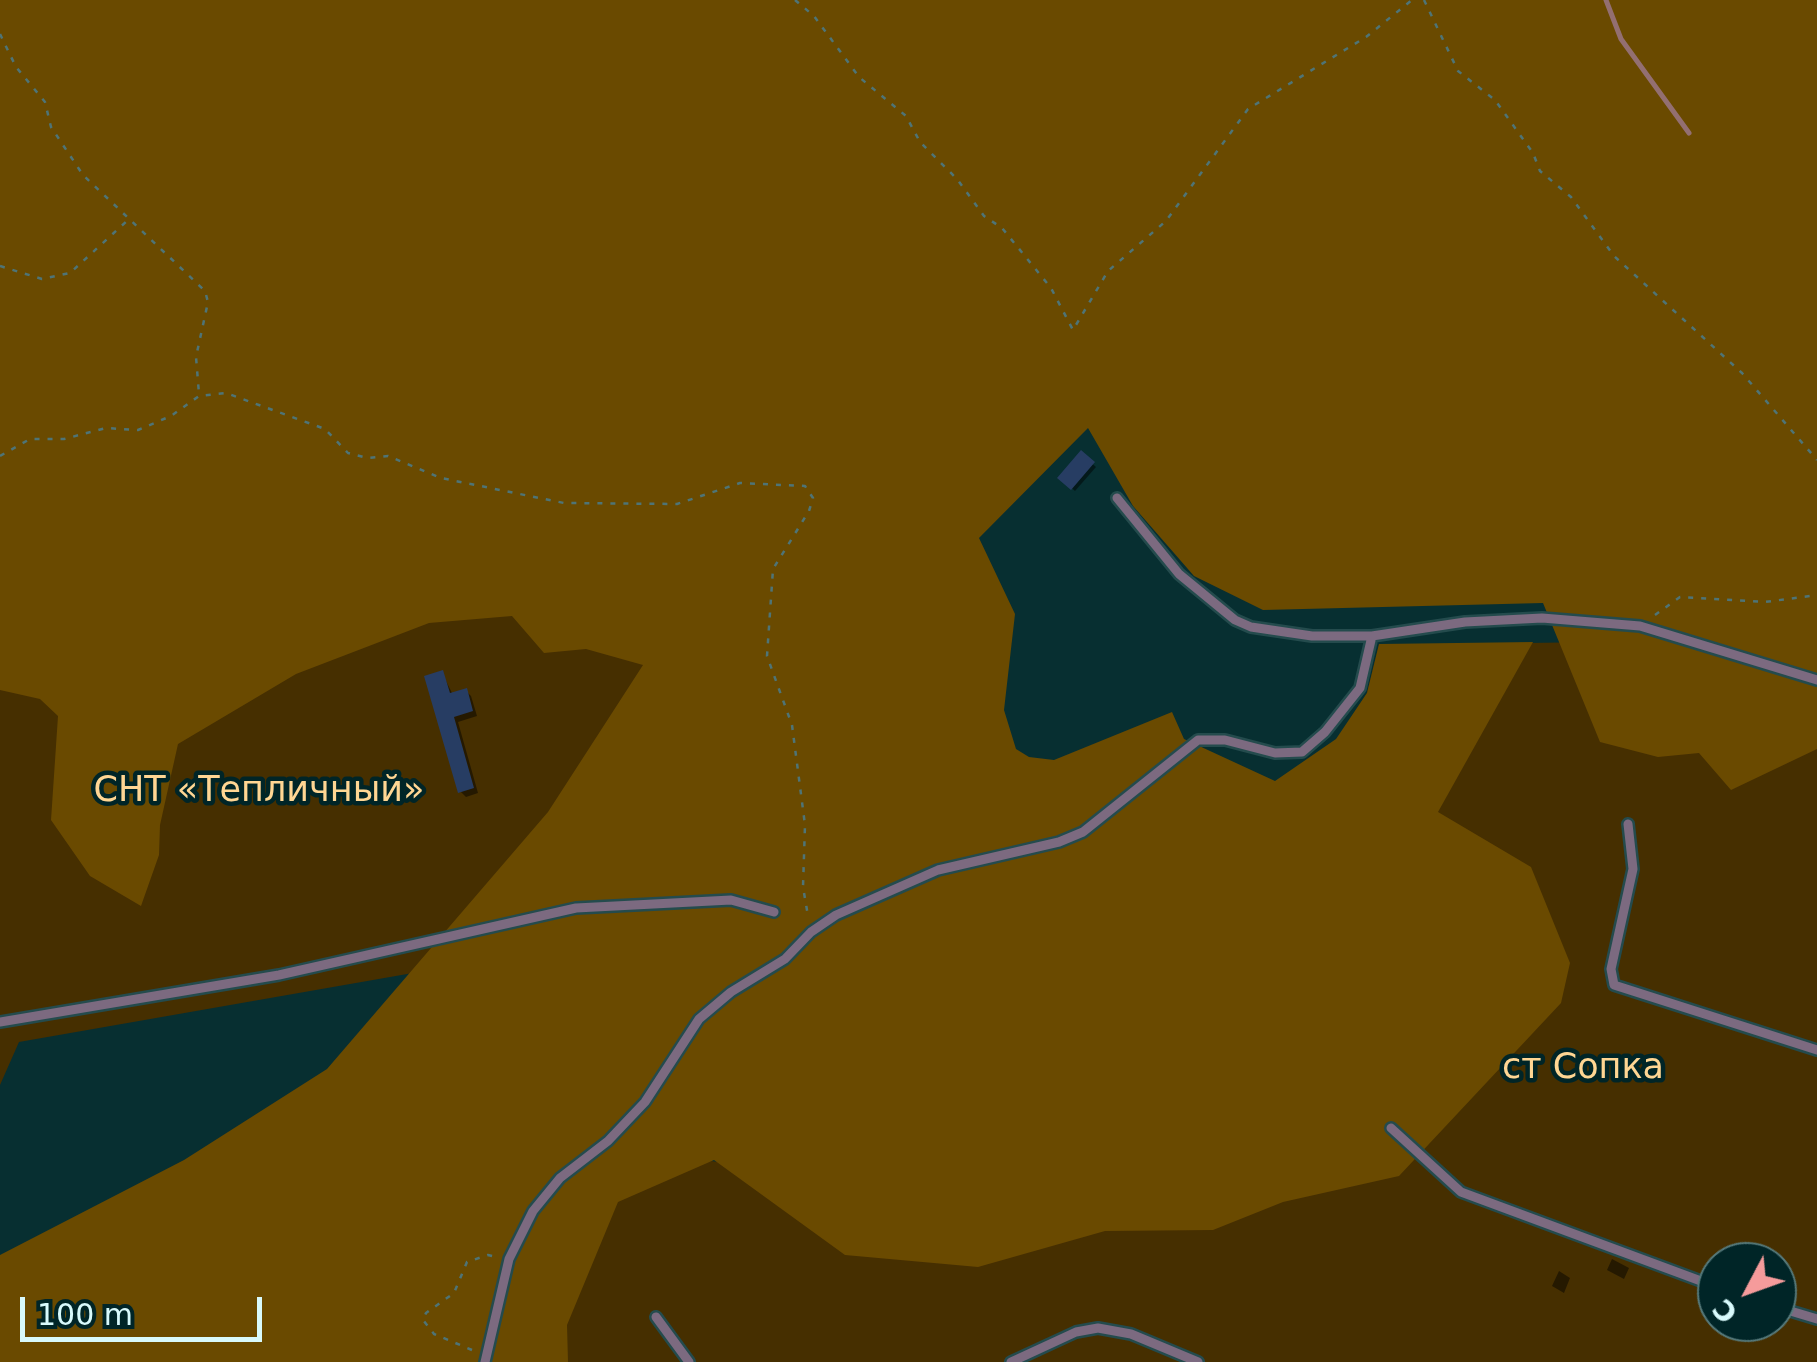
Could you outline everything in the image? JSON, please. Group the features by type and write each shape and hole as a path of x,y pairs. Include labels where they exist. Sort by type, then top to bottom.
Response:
{"lane":[{"path":"1118,498 1179,574 1235,620 1280,632 1372,636 1465,622 1542,618 1640,626 1817,680"},
{"path":"485,1361 509,1258 534,1211 560,1178 608,1140 645,1102 699,1019 731,992 785,959 811,932 836,916 938,870 1059,842 1083,832 1198,740 1225,740 1275,753 1302,752 1325,732 1360,688 1372,636"},
{"path":"1628,824 1632,870 1611,969 1614,984 1817,1050"},
{"path":"0,1022 279,975 576,908 732,900 774,912"},
{"path":"1392,1128 1461,1192 1697,1280"},
{"path":"656,1317 688,1362"},
{"path":"1011,1362 1076,1332 1098,1328 1131,1334 1198,1362"}],"path":[{"path":"795,0 814,16 859,77 906,116 920,142 958,179 984,216 1002,228 1051,288 1073,330 1108,270 1166,221 1248,109 1366,38 1412,0"},
{"path":"1424,0 1458,71 1496,100 1533,152 1540,171 1571,197 1614,256 1742,373 1817,460"},
{"path":"0,34 16,67 45,102 51,127 84,176 206,291 208,302 196,357 199,396"},
{"path":"0,266 42,279 70,272 129,219"},
{"path":"0,456 30,439 64,439 106,428 138,430 171,416 199,396 226,393 325,430 348,453 367,458 388,456 441,478 564,503 677,504 740,482 805,486 813,498 810,510 774,569 768,656 792,725 805,825 803,887 811,932"},
{"path":"1640,626 1680,597 1765,602 1817,594"},
{"path":"485,1361 470,1347 434,1334 424,1320 434,1306 454,1293 467,1262 488,1255 509,1258"}],"green space":[{"name":"СНТ «Тепличный»","path":"767,496 824,901 19,1042 0,1085 0,628"},
{"name":"ст Сопка","path":"1817,639 1817,1362 535,1362 625,1151 1190,1217 1337,739 1367,693 1379,645"}],"shaded area":[{"path":"0,0 1817,0 1817,749 1731,790 1699,753 1658,757 1600,742 1543,603 1263,610 1194,576 1133,506 1088,428 979,538 1015,614 1004,710 1016,749 1029,757 1054,760 1172,712 1184,739 1275,781 1336,739 1367,693 1379,644 1533,642 1438,812 1531,867 1570,963 1561,1003 1399,1176 1283,1202 1213,1230 1105,1231 978,1267 845,1255 714,1160 618,1202 567,1325 568,1362 0,1362 0,1255 184,1160 327,1069 548,812 643,665 586,649 544,653 512,616 429,623 296,674 178,744 160,825 159,855 141,906 90,876 51,820 58,716 40,699 0,690"}],"building":[{"path":"1081,450 1095,462 1071,490 1057,478"},
{"path":"443,670 450,693 467,688 473,711 454,717 474,788 458,793 424,676"}],"waterway":[{"path":"1606,0 1621,39 1689,133"}]}
